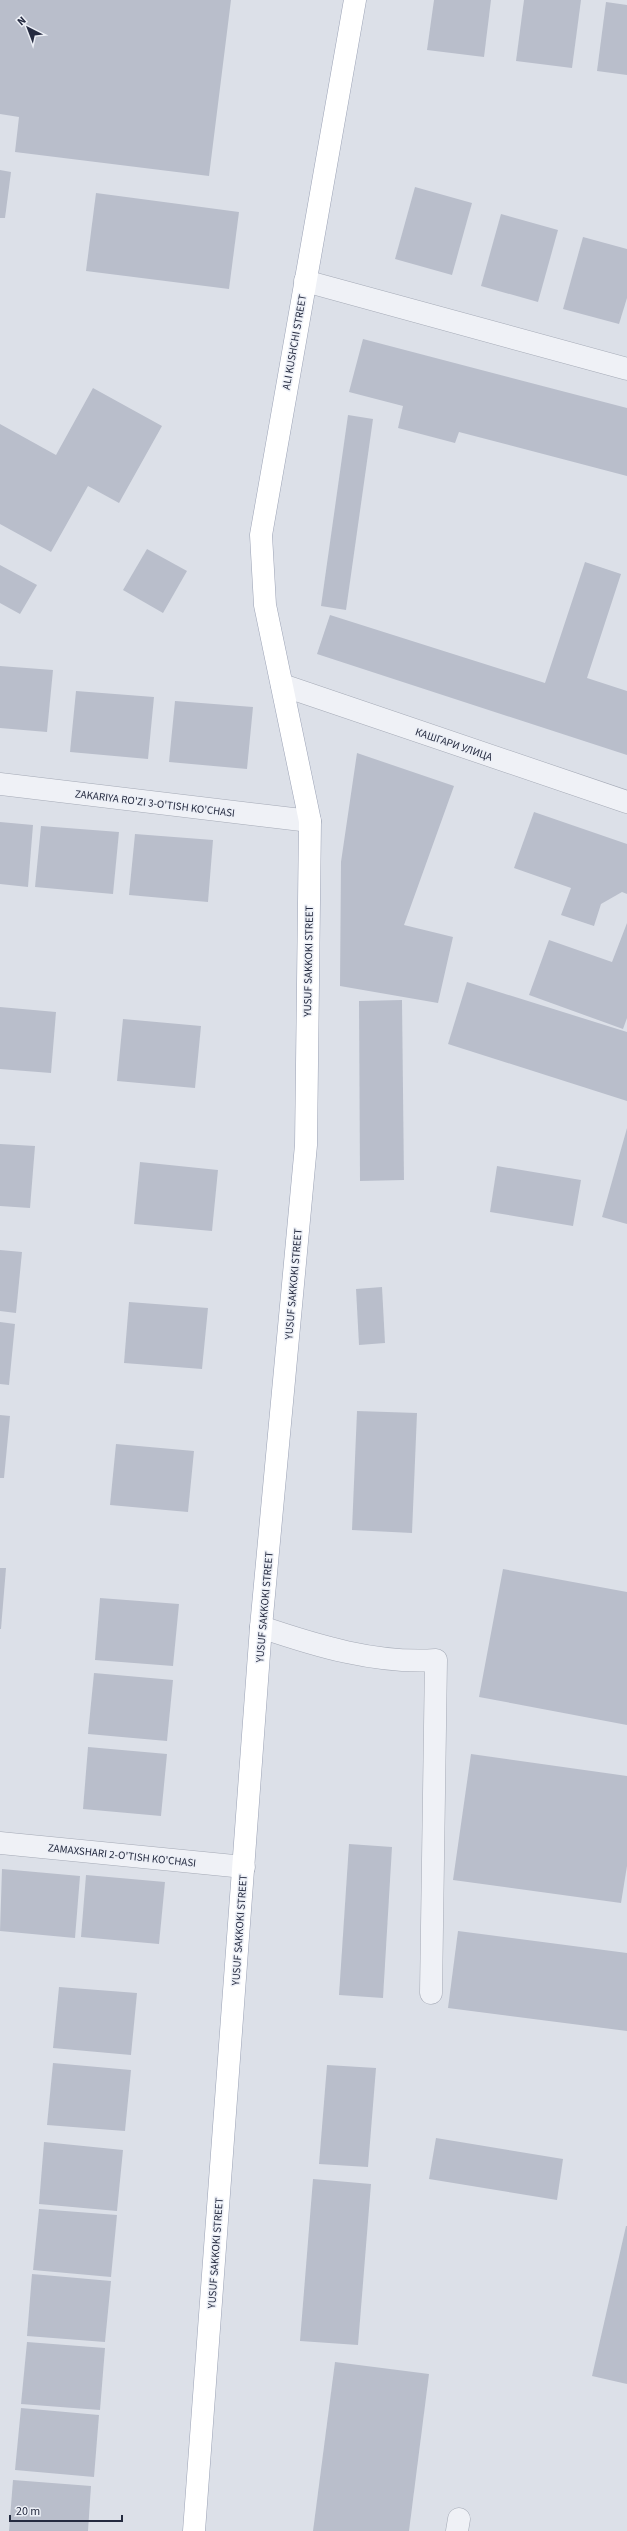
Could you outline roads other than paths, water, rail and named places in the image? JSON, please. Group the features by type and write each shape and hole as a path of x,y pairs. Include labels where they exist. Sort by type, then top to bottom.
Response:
{"main road":[{"name":"ALI KUSHCHI STREET","path":"282,685 265,605 261,535 355,0"},
{"name":"YUSUF SAKKOKI STREET","path":"194,2531 261,1627 306,1145 310,821 282,685"}],"street":[{"path":"305,281 627,369"},
{"name":"КАШГАРИ УЛИЦА","path":"282,685 627,802"},
{"name":"ZAKARIYA RO'ZI 3-O'TISH KO'CHASI","path":"0,784 310,821"},
{"path":"261,1627 321,1647 409,1662 436,1660 431,1993"},
{"name":"ZAMAXSHARI 2-O'TISH KO'CHASI","path":"0,1843 244,1867"}]}
